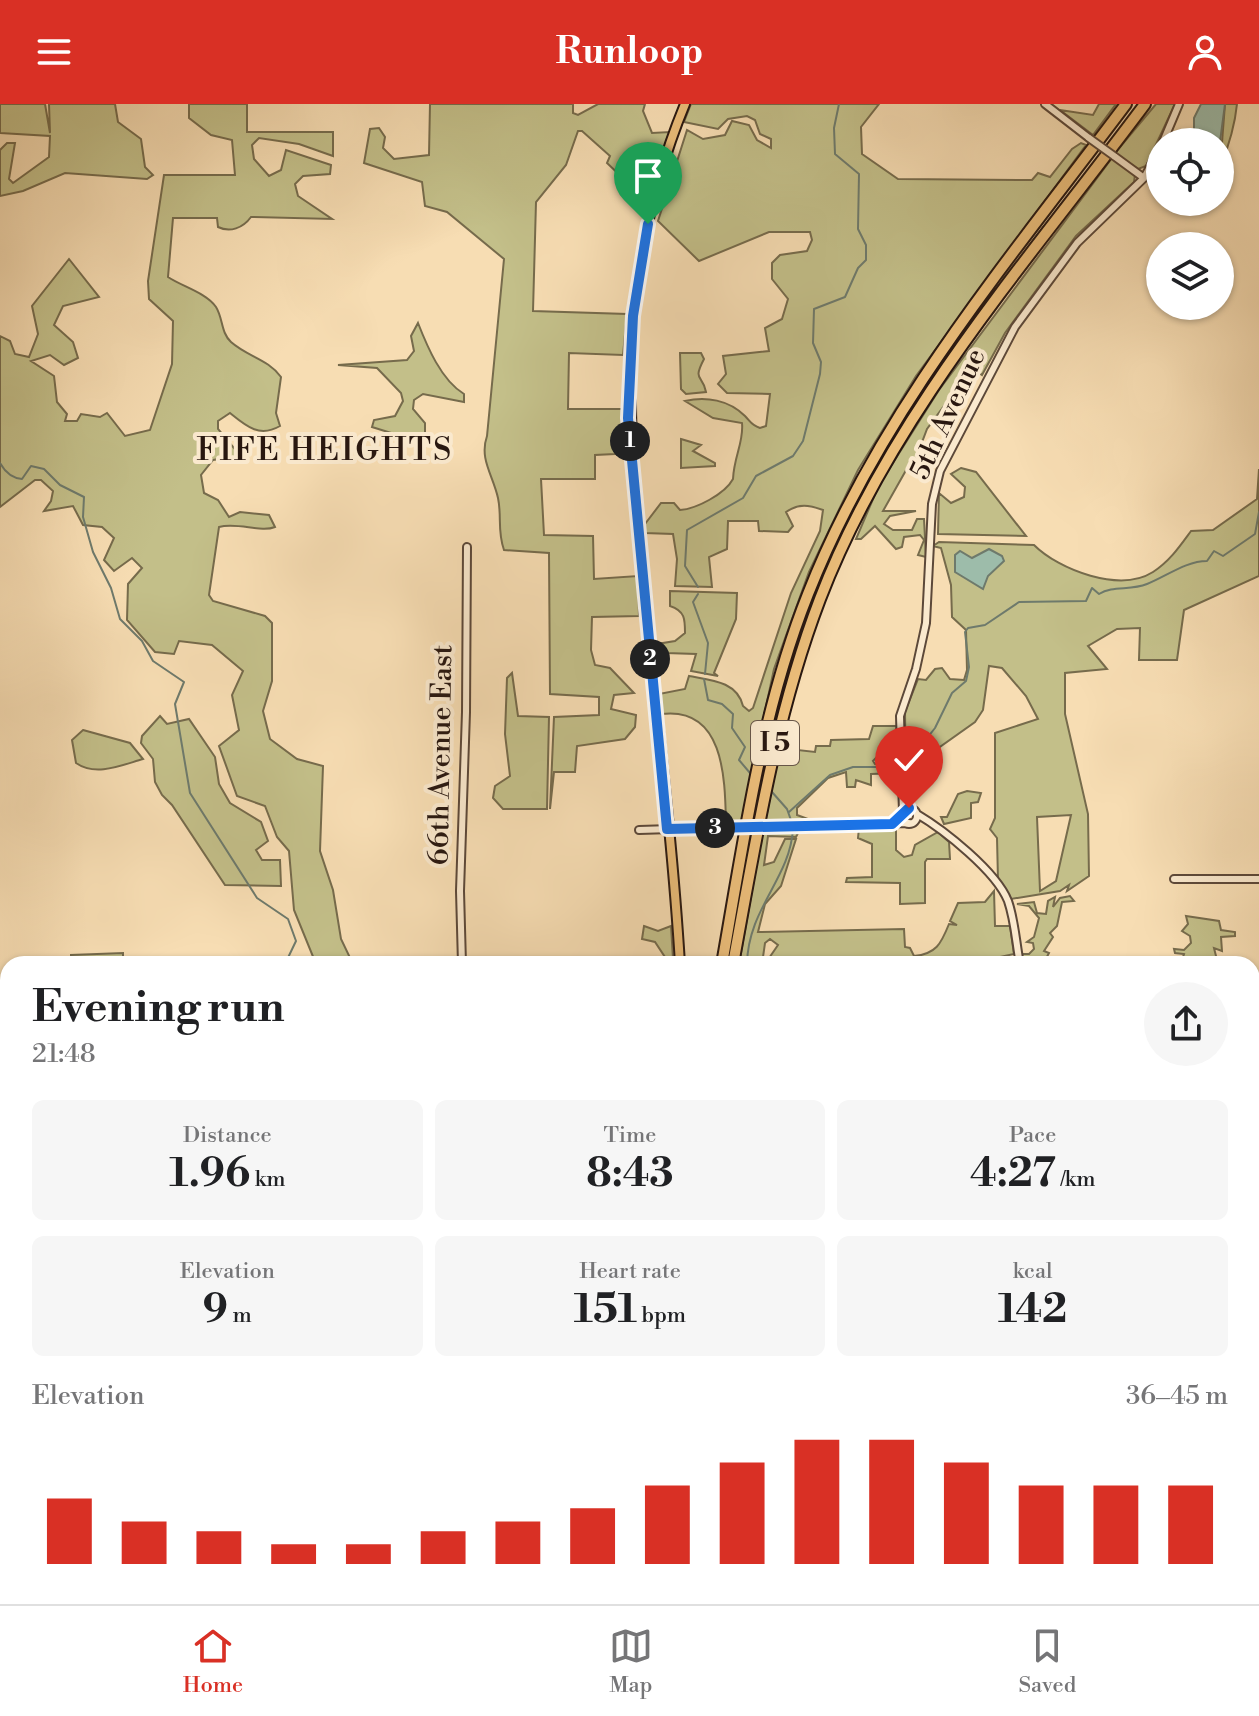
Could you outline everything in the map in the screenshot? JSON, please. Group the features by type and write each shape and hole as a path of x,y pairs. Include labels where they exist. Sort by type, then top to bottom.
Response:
{"highway":[{"name":"I 5","path":"723,956 765,733 807,595 835,531 879,446 925,374 1126,104"},
{"name":"I 5","path":"989,287 1136,104"},
{"name":"I 5","path":"735,956 776,737 821,597 881,472 956,356 1136,104"},
{"name":"I 5","path":"956,356 1110,156 1145,104"},
{"path":"1110,156 1152,104"}],"main road":[{"path":"679,956 628,418 634,307 644,240 658,187 687,104"}],"street":[{"path":"1045,104 1110,156 1144,178"},
{"path":"1169,128 1179,104"},
{"name":"5th Avenue","path":"902,813 900,716 924,634 932,504 940,471 1020,319 1087,232 1146,174"},
{"name":"66th Avenue East","path":"462,956 460,891 467,547"},
{"path":"903,797 913,817"},
{"path":"902,813 913,817"},
{"path":"892,824 902,813"},
{"path":"902,813 928,821 1003,892 1011,913 1019,956"},
{"path":"639,830 892,824 913,817"},
{"path":"1174,879 1259,879"}],"shaded area":[{"path":"0,104 45,104 50,133 49,104 115,104 118,122 141,139 145,167 153,175 147,179 65,173 23,191 0,196 0,150 7,143 15,143 9,179 13,183 49,157 50,136 0,133"},
{"path":"189,104 247,104 247,132 333,132 333,156 299,144 259,138 252,145 254,159 269,176 281,170 286,150 331,165 330,174 303,176 295,184 298,196 332,219 251,217 240,227 227,230 218,227 217,218 173,218 168,277 212,302 231,342 270,366 281,377 276,413 280,426 259,431 230,413 218,421 218,429 244,460 236,463 226,458 213,460 201,475 204,493 218,500 229,517 240,512 269,515 275,527 219,527 209,595 213,601 265,616 272,623 272,681 263,711 270,739 297,759 323,766 320,851 333,890 341,939 349,956 313,956 294,910 289,851 277,837 265,806 237,796 219,746 239,730 232,695 243,671 212,645 179,641 174,654 155,652 127,620 128,584 142,568 132,558 114,571 104,560 114,538 102,527 83,525 73,506 44,511 53,491 41,480 35,480 0,507 0,336 10,341 15,354 29,357 38,334 32,306 69,259 99,297 63,306 54,325 73,342 78,358 64,365 50,355 31,361 54,376 57,402 67,414 65,421 77,421 81,414 100,417 107,413 125,436 150,430 172,364 173,321 149,299 148,281 164,175 235,175 232,140 211,135 189,118"},
{"path":"430,104 573,104 573,113 578,115 598,104 645,104 643,111 652,133 670,132 648,202 607,163 610,156 582,131 578,131 566,165 536,202 533,311 627,314 623,355 569,353 568,409 623,409 621,441 615,454 595,455 595,479 541,479 544,535 593,536 594,579 638,576 639,616 592,617 591,650 595,665 610,668 634,693 614,695 611,709 636,715 635,727 625,739 577,746 575,772 554,772 550,809 554,717 599,715 599,697 550,694 549,553 504,550 502,543 498,498 488,467 485,444 504,259 447,212 425,206 422,182 364,163 370,129 379,128 385,137 383,148 394,159 429,155"},
{"path":"691,104 879,104 861,127 862,154 898,179 1032,180 1038,173 1050,177 1072,149 1081,143 1086,145 916,376 858,470 809,572 774,669 741,823 726,824 722,766 717,748 698,721 682,715 661,714 659,694 685,689 689,676 729,687 735,691 743,706 749,711 753,708 791,593 820,531 823,510 804,506 786,512 793,526 788,532 759,531 758,521 728,521 727,549 709,557 712,587 675,586 677,559 673,534 645,533 645,524 661,503 674,503 680,510 694,507 717,495 733,479 742,423 713,418 685,401 709,399 725,403 755,426 766,426 770,394 727,393 718,384 726,374 723,356 769,351 765,328 782,319 788,299 772,279 772,263 780,255 807,251 812,240 810,232 769,232 699,261 658,221 687,130 703,139 725,135 732,121 749,125 757,140 771,148 771,139 760,134 755,120 747,116 728,119 718,129 684,122"},
{"path":"1099,104 1116,104 1093,135 1060,110 1093,115"},
{"path":"1156,104 1175,104 1164,128 1146,128 1146,166 1138,169 1115,153"},
{"path":"1201,104 1225,104 1222,128 1194,128 1194,118"},
{"path":"1225,104 1237,104 1233,128 1223,128"},
{"path":"1112,158 1135,175 1134,182 1076,236 1005,333 982,375 972,368 927,429 913,466 909,465 883,511 916,511 890,516 884,524 893,530 912,530 917,519 924,519 926,557 918,555 924,540 920,535 904,537 902,547 896,549 875,526 861,539 856,539 879,485 939,390"},
{"path":"1044,226 915,406 841,534 867,479 914,402"},
{"path":"418,323 442,371 464,394 464,402 423,394 414,400 413,409 425,423 425,438 420,442 372,427 374,420 395,416 403,401 401,393 377,368 338,365 407,360 414,351 411,336"},
{"path":"680,353 701,353 704,359 699,375 706,392 686,394 681,389"},
{"path":"681,439 701,445 693,451 715,463 715,466 681,468"},
{"path":"961,468 976,472 1026,536 938,534 939,493 951,503 964,497 965,487 951,474"},
{"path":"1259,469 1259,576 1184,610 1177,660 1139,660 1140,628 1117,629 1088,646 1107,669 1065,673 1065,714 1088,814 1089,876 1067,891 1069,885 1060,891 1011,899 998,880 997,838 990,829 995,818 995,733 1038,719 1026,696 1002,668 989,666 983,710 975,722 923,759 908,789 906,782 905,712 918,679 926,680 935,669 942,668 950,679 964,680 967,670 966,630 952,617 951,585 941,548 933,546 939,542 1034,545 1058,563 1090,576 1124,580 1139,578 1153,572 1170,558 1191,531 1213,530 1257,499","holes":["1071,815 1056,881 1040,891 1037,817"]},
{"path":"989,549 1002,556 1004,561 988,576 983,589 955,572 955,555 960,551 972,558"},
{"path":"670,591 737,593 736,619 714,673 718,676 691,671 696,654 666,653 657,644 675,641 685,633 683,616 670,606"},
{"path":"512,673 518,716 549,717 547,809 503,809 493,798 495,786 510,776 505,734 507,678"},
{"path":"160,716 167,724 189,719 215,757 219,784 230,803 261,822 268,841 256,850 262,860 280,860 281,886 225,885 155,782 153,759 141,743 142,736"},
{"path":"873,726 897,726 895,737 884,741 881,753 873,761 875,764 899,764 899,773 871,774 871,785 856,780 855,787 847,787 846,772 828,778 797,808 797,815 816,822 765,823 780,748 815,752 816,746 830,746 831,740 869,739"},
{"path":"83,730 130,743 143,759 109,768 84,767 76,763 72,740"},
{"path":"967,791 981,793 978,802 971,803 971,818 944,824 941,817 947,817 958,794"},
{"path":"896,826 896,850 904,857 912,855 915,845 938,832 949,842 950,859 927,859 925,862 925,903 900,904 900,883 846,882 847,878 872,877 872,844 858,838 859,828"},
{"path":"828,827 828,831 798,833 796,837 768,836 764,865 774,862 785,839 796,839 781,886 765,904 758,932 904,929 905,947 910,948 914,956 770,956 778,945 770,939 765,943 763,956 740,956 763,829"},
{"path":"994,891 995,926 1010,926 1014,954 914,956 937,947 949,924 957,925 950,921 958,903 985,902"},
{"path":"1070,896 1074,901 1062,902 1057,926 1050,933 1053,937 1044,951 1049,953 1047,956 1020,956 1034,949 1033,943 1027,942 1034,937 1039,918 1029,906 1017,904 1034,902 1037,913 1046,914 1048,901 1055,897 1053,907 1060,898"},
{"path":"1186,916 1219,921 1221,930 1235,932 1235,936 1221,937 1222,951 1214,948 1216,956 1183,956 1175,953 1174,949 1184,950 1191,943 1190,936 1182,931 1188,924"},
{"path":"644,926 658,931 671,926 673,956 664,956 655,942 642,939"},
{"path":"123,953 123,956 71,955"}],"waterway":[{"path":"698,587 685,566 687,530 743,498 756,476 793,456 803,441 820,374 821,362 813,343 814,309 845,297 858,268 866,260 866,245 858,229 859,174 835,154 834,128 839,104"},
{"path":"0,463 9,474 22,479 31,466 44,469 60,485 84,497 83,517 93,552 111,588 120,619 142,641 153,661 184,682 175,704 190,793 257,898 288,919 296,941 289,956"},
{"path":"913,756 935,728 952,693 966,681 969,667 965,632 968,628 985,625 1019,602 1086,601 1092,588 1099,594 1141,586 1184,566 1207,561 1214,551 1223,556 1255,534 1259,512"},
{"path":"698,594 693,602 708,643 705,674"},
{"path":"704,679 708,700 722,704 733,714 732,728 745,747 739,760 750,773"},
{"path":"789,812 830,775 853,767 897,767"},
{"path":"772,792 787,809 792,823"},
{"path":"748,956 754,926 785,863 793,829"}],"district":[{"name":"FIFE HEIGHTS","path":"325,450"}],"route":[{"path":"648,224 633,316 628,418 667,829 892,824 909,808"}]}
